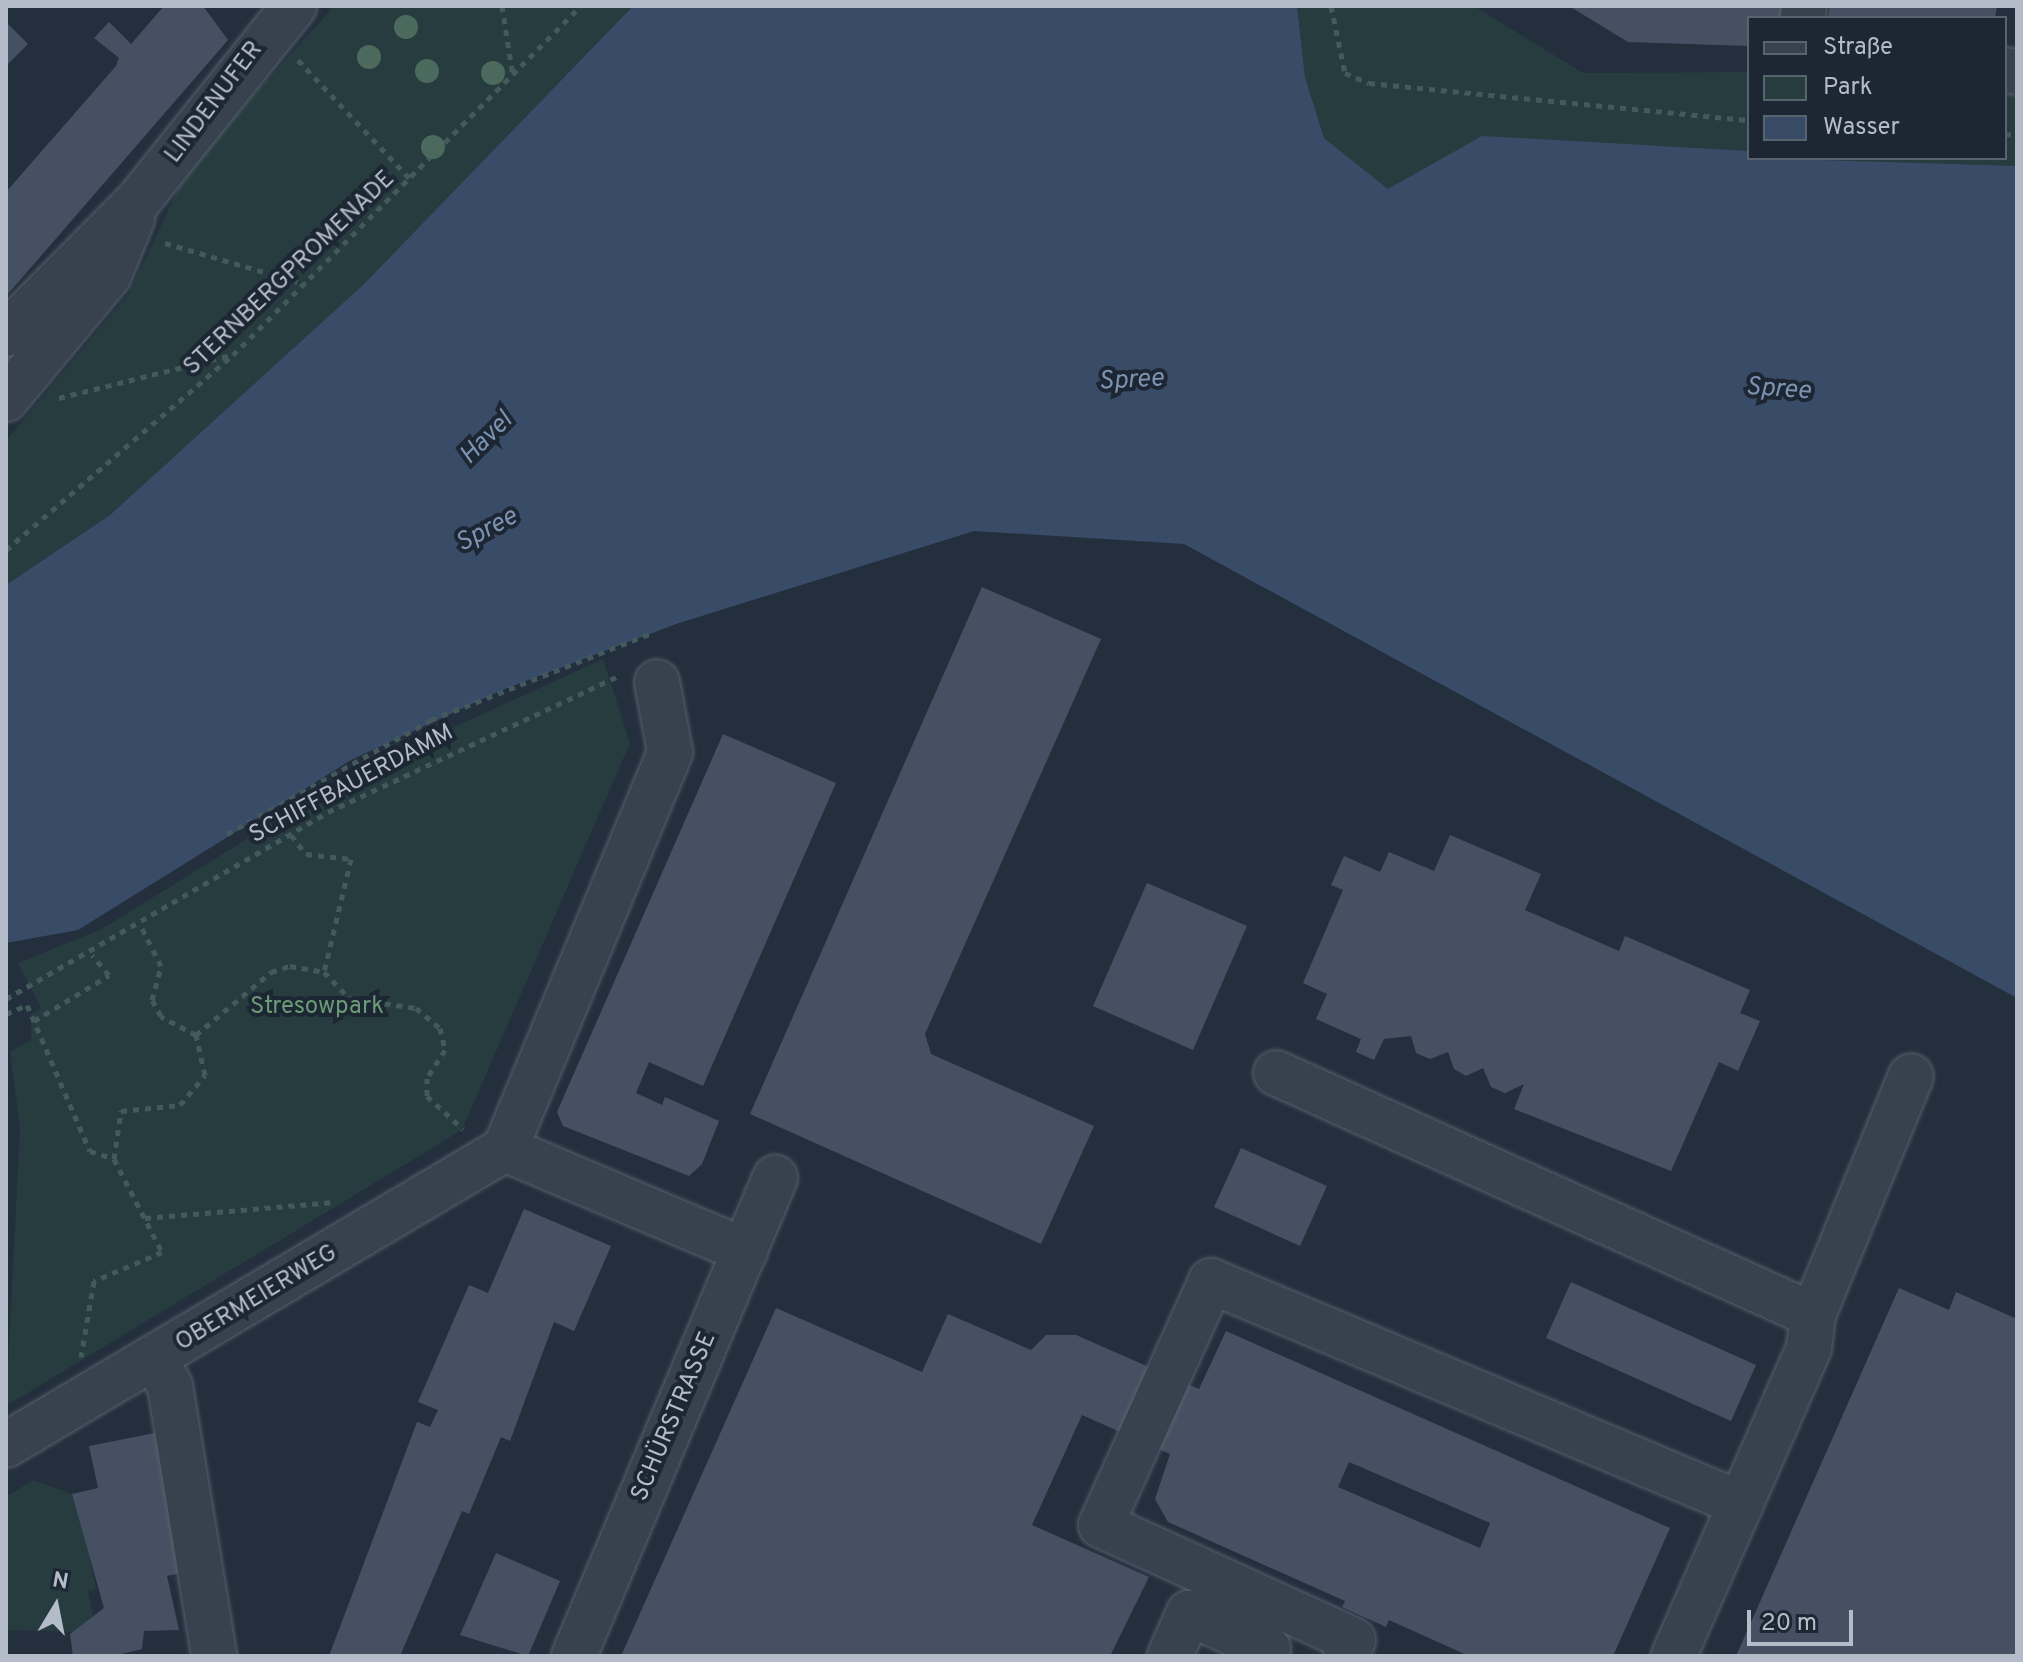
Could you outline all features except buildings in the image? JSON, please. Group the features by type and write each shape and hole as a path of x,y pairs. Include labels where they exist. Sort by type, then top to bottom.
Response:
{"street":[{"name":"LINDENUFER","path":"6,399 109,275 132,217 270,14"},
{"name":"LINDENUFER","path":"6,334 132,217"},
{"path":"657,682 670,752 489,1141 745,1251"},
{"path":"1276,1073 1813,1315"},
{"path":"1674,1656 1809,1348 1813,1315 1911,1076"},
{"name":"OBERMEIERWEG","path":"6,1445 155,1360 489,1141"},
{"name":"SCHÜRSTRASSE","path":"574,1656 775,1178"},
{"path":"1346,1656 1353,1640 1101,1525 1211,1281 1741,1504"},
{"path":"155,1360 170,1386 214,1656"},
{"path":"1170,1656 1189,1613 1268,1649 1264,1656"}],"path":[{"path":"502,6 513,76"},
{"name":"STERNBERGPROMENADE","path":"6,550 233,355 413,182 581,6"},
{"path":"1331,6 1345,73 1369,83 1747,120"},
{"path":"270,14 413,182"},
{"path":"132,217 306,284"},
{"path":"51,400 233,355"},
{"path":"227,834 431,720 654,632"},
{"name":"SCHIFFBAUERDAMM","path":"6,999 92,955 291,835 621,675 657,682"},
{"path":"291,835 306,854 351,859 324,972"},
{"path":"85,1367 80,1353 94,1281 162,1252 114,1159 121,1111 180,1105 205,1075 196,1035 161,1016 152,1000 161,966 141,926"},
{"path":"34,1021 109,975 92,955"},
{"path":"196,1035 271,972 290,966 324,972 349,998 416,1008 440,1028 445,1050 427,1078 427,1096 489,1141"},
{"path":"6,1014 27,1005 90,1151 114,1159"},
{"path":"145,1218 343,1201"}],"green space":[{"path":"334,6 633,6 364,284 110,515 6,585 6,441 129,293 189,166"},
{"path":"1297,6 1474,6 1583,73 1747,72 1747,160 2007,160 2007,90 2017,91 2017,244 1388,189 1324,138 1305,77"},
{"name":"Stresowpark","path":"603,659 630,743 462,1130 6,1406 20,1128 10,1052 31,1040 31,1014 41,1008 18,963 102,929 298,807 428,739"},
{"path":"33,1480 72,1494 84,1530 96,1589 88,1591 93,1616 80,1632 6,1630 6,1497"}],"water":[{"path":"633,6 1297,6 1305,77 1324,138 1388,189 1482,136 1747,151 1747,160 2017,166 2017,998 1184,544 974,531 676,624 502,690 351,760 78,930 6,943 6,585 110,515 364,284"}],"water label":[{"name":"Spree","path":"1131,381"},
{"name":"Spree","path":"1778,390"},
{"name":"Havel","path":"487,439"},
{"name":"Spree","path":"487,531"}]}
